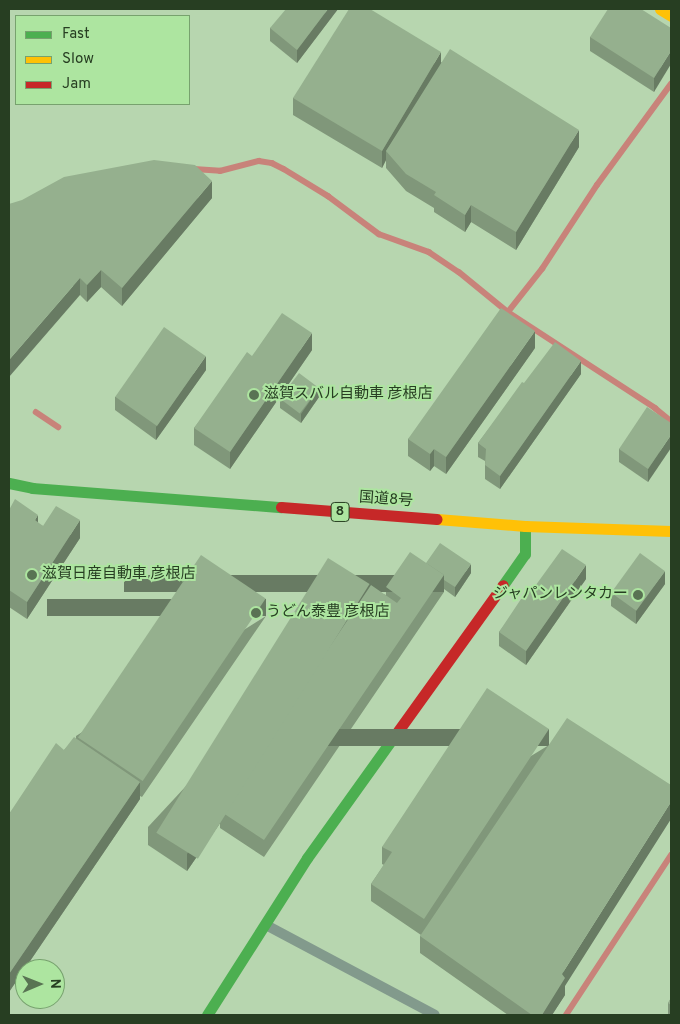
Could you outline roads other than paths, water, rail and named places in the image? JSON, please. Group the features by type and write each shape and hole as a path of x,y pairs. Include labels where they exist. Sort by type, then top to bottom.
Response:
{"main road":[{"path":"660,9 671,16"},
{"name":"国道8号","path":"9,483 32,488 525,526 671,531"},
{"path":"208,1015 307,858 525,554 525,526"}],"lane":[{"path":"265,924 435,1015"}],"waterway":[{"path":"508,312 542,269 597,185 671,84"},
{"path":"194,169 220,171 259,161 272,163 284,169 328,196 379,234 429,252 459,272 508,312 655,408 671,421"},
{"path":"36,412 58,427"},
{"path":"566,1015 671,855"}],"place":[{"name":"滋賀スバル自動車 彦根店","path":"254,395"},
{"name":"滋賀日産自動車 彦根店","path":"32,575"},
{"name":"ジャパンレンタカー","path":"638,595"},
{"name":"うどん泰豊 彦根店","path":"256,613"}]}
